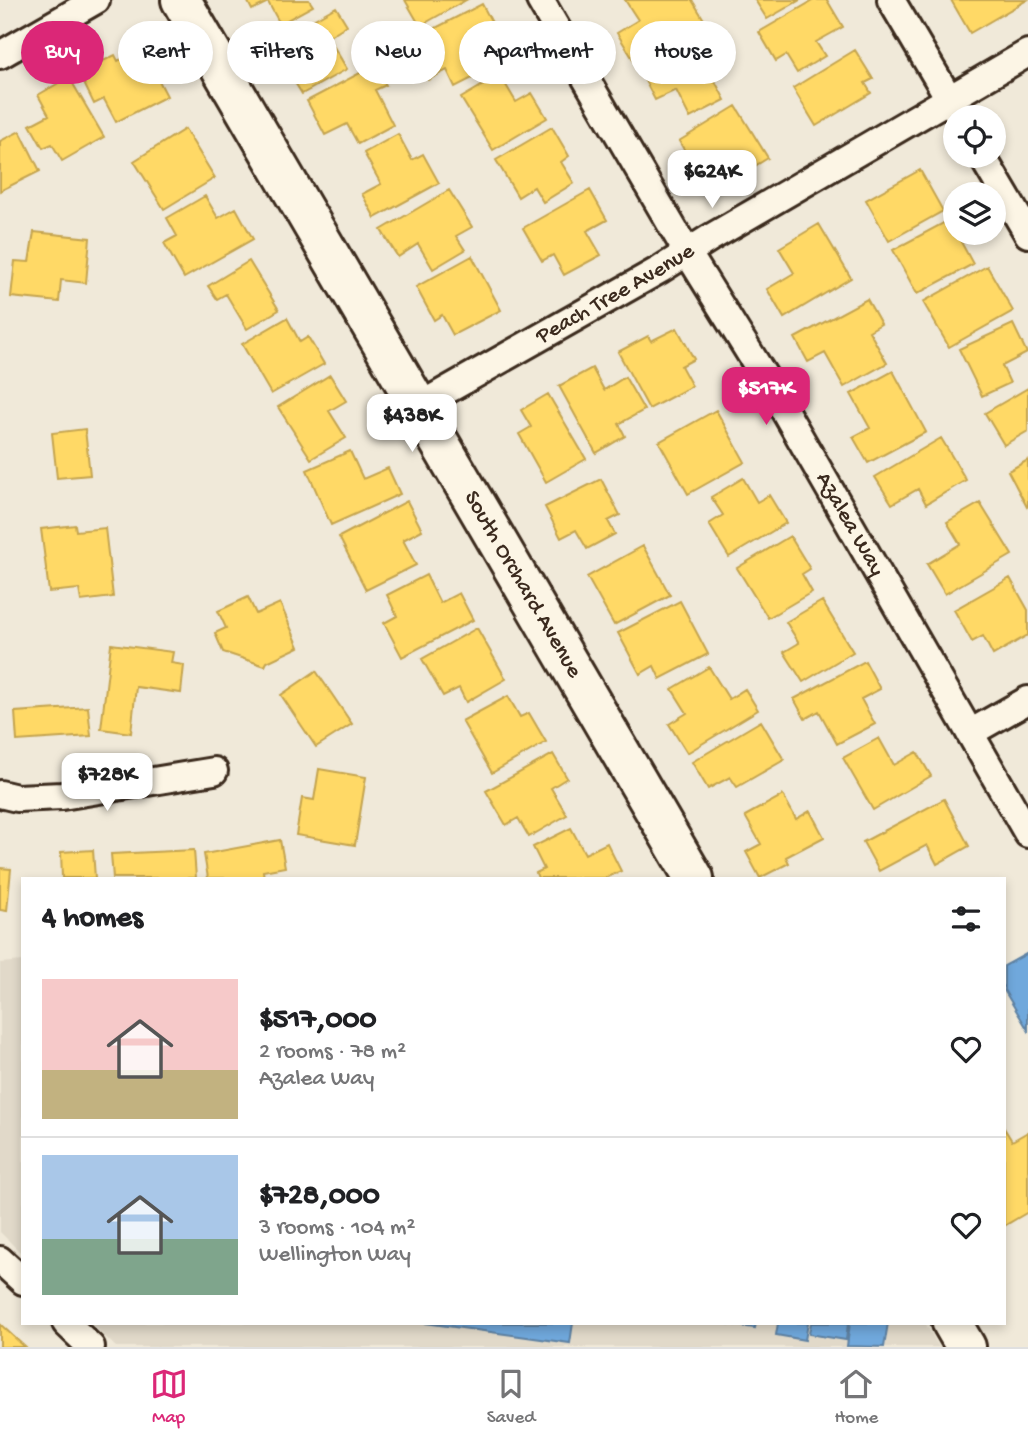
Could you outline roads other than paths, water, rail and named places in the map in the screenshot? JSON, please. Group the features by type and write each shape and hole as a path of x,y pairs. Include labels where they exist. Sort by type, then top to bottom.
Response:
{"street":[{"path":"0,55 96,0"},
{"name":"South Orchard Avenue","path":"181,0 693,877"},
{"name":"Azalea Way","path":"540,0 687,252 772,389 1028,834"},
{"path":"891,0 953,105"},
{"name":"Peach Tree Avenue","path":"959,105 1028,52"},
{"name":"Peach Tree Avenue","path":"419,406 687,252 943,114"},
{"path":"989,168 1028,234"},
{"path":"970,733 1028,700"},
{"path":"0,794 17,798 62,796 214,771"},
{"path":"0,1260 21,1279"},
{"path":"68,1325 91,1347"},
{"path":"953,1325 966,1347"}]}
